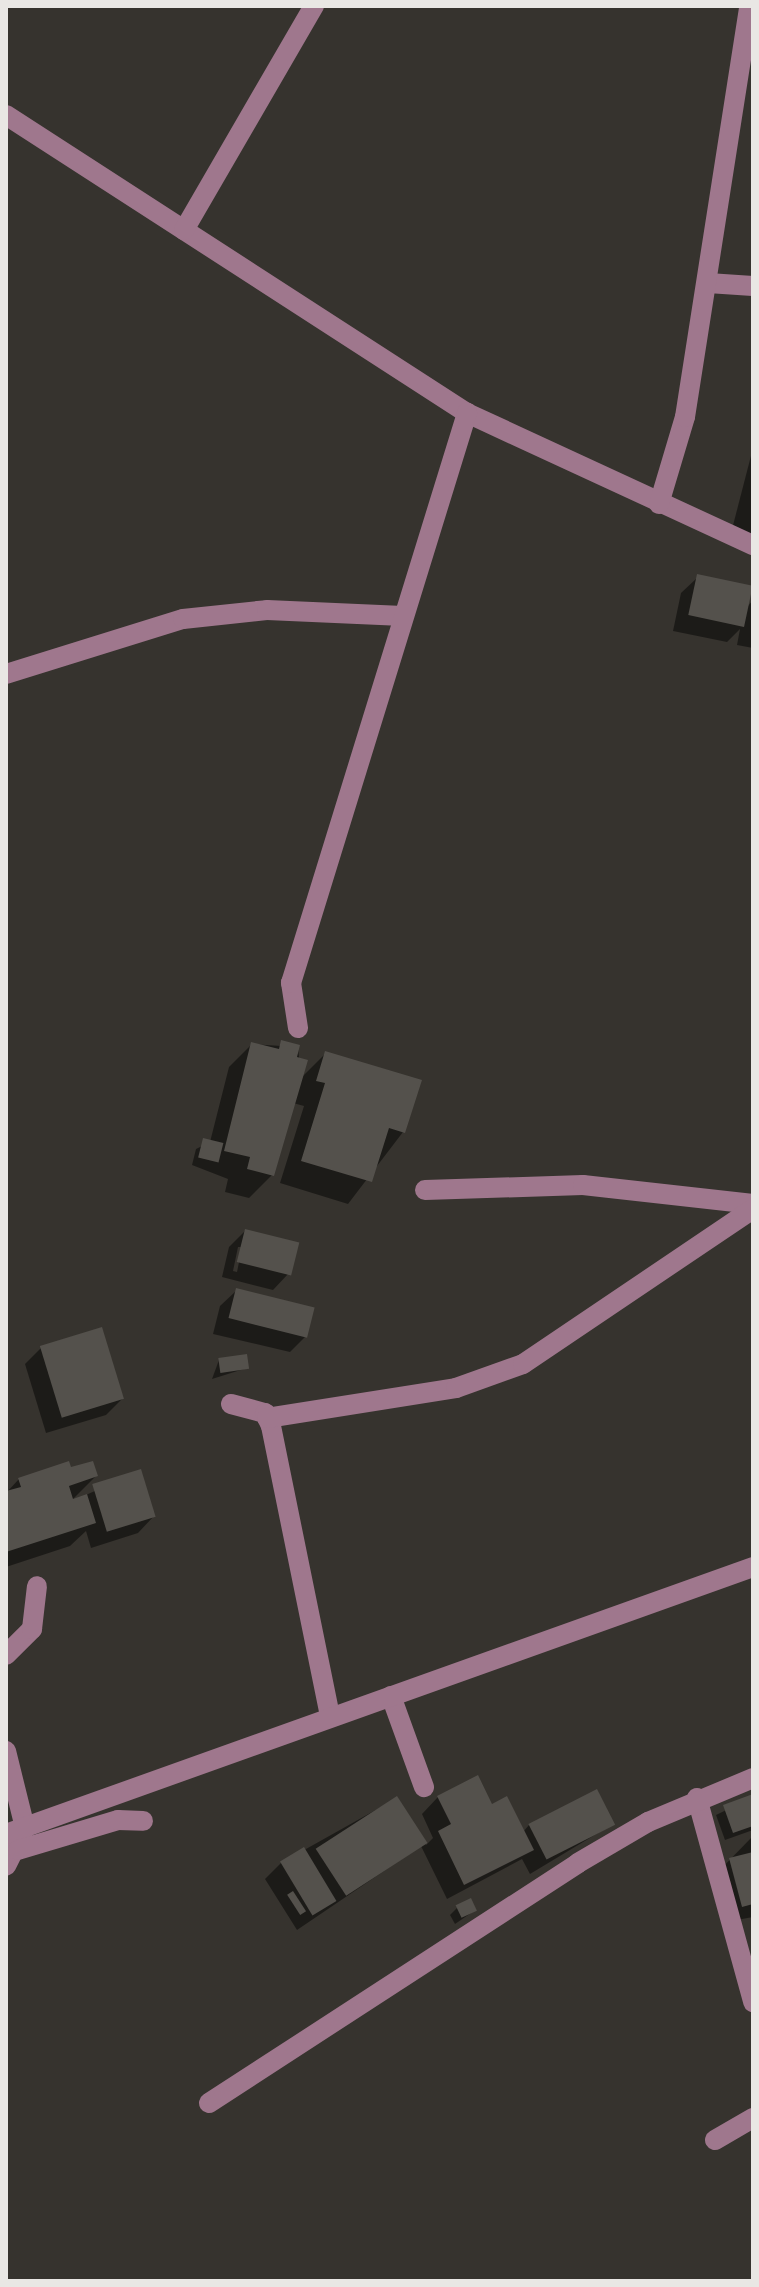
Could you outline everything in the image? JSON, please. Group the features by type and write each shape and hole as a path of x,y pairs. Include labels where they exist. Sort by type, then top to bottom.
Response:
{"street":[{"path":"184,230 314,6"},
{"path":"659,504 685,417 749,6"},
{"path":"6,115 467,413 753,545"},
{"path":"708,283 753,286"},
{"path":"298,1028 291,983 467,413"},
{"path":"6,674 183,619 267,610 403,616"},
{"path":"425,1190 583,1185 753,1207"},
{"path":"231,1404 267,1418 456,1388 523,1364 753,1207"},
{"path":"267,1418 330,1717"},
{"path":"14,1844 330,1717 753,1567"},
{"path":"6,1655 32,1629 37,1586"},
{"path":"391,1696 424,1787"},
{"path":"6,1751 14,1844"},
{"path":"209,2103 578,1863 697,1798 753,1778"},
{"path":"697,1798 753,2002"},
{"path":"14,1844 118,1820 143,1821"},
{"path":"715,2140 753,2118"}],"building":[{"path":"697,574 753,586 744,627 688,615"},
{"path":"281,1040 300,1045 297,1057 308,1060 274,1176 247,1169 250,1157 224,1151 251,1042 279,1049"},
{"path":"325,1051 422,1080 405,1133 389,1128 372,1182 301,1161 325,1083 316,1081"},
{"path":"203,1138 223,1143 219,1162 198,1157"},
{"path":"245,1229 299,1243 291,1276 237,1262"},
{"path":"236,1288 315,1308 307,1338 229,1318"},
{"path":"102,1327 124,1399 62,1418 40,1346"},
{"path":"247,1354 249,1369 220,1373 218,1358"},
{"path":"69,1461 71,1467 93,1461 98,1476 69,1486 73,1499 87,1494 96,1523 6,1552 6,1491 21,1487 18,1478"},
{"path":"141,1469 156,1517 107,1532 92,1484"},
{"path":"478,1775 492,1804 507,1796 534,1850 464,1885 438,1831 451,1824 437,1796"},
{"path":"597,1789 615,1825 547,1860 528,1824"},
{"path":"753,1794 753,1826 733,1833 723,1805"},
{"path":"397,1796 427,1843 346,1896 316,1849"},
{"path":"304,1847 336,1901 312,1915 280,1861"},
{"path":"753,1852 753,1904 742,1907 729,1858"},
{"path":"293,1891 306,1911 300,1915 287,1895"},
{"path":"471,1898 477,1911 462,1918 456,1905"}]}
